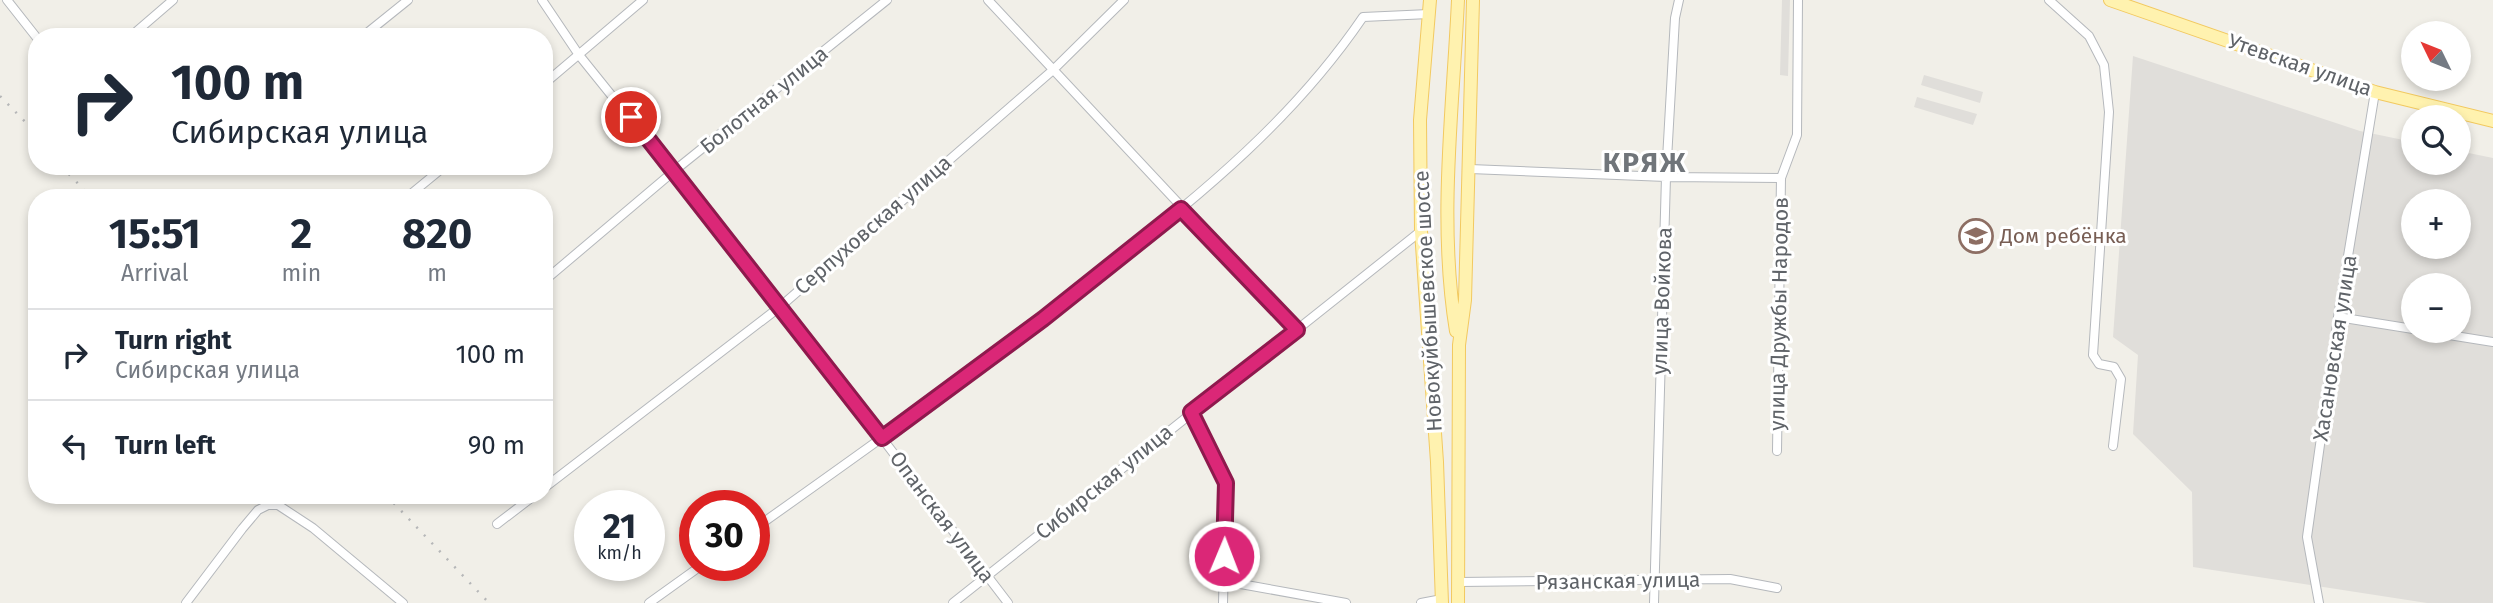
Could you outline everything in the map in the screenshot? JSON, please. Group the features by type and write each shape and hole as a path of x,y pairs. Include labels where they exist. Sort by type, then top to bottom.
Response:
{"main road":[{"name":"Новокуйбышевское шоссе","path":"1430,0 1420,120 1421,231 1437,462 1442,601"},
{"name":"Новокуйбышевское шоссе","path":"1458,0 1448,218 1451,298 1459,345"},
{"name":"Новокуйбышевское шоссе","path":"1458,603 1459,345 1465,300 1473,0"},
{"name":"Утевская улица","path":"2110,0 2375,92 2493,121"}],"street":[{"path":"7,0 29,28"},
{"path":"140,28 173,0"},
{"path":"373,28 408,0"},
{"name":"Опанская улица","path":"542,0 579,55 781,306 931,499 986,577 1009,603"},
{"path":"553,77 643,0"},
{"name":"Болотная улица","path":"553,273 674,171 887,0"},
{"path":"988,0 1297,330"},
{"name":"Серпуховская улица","path":"553,481 781,306 1053,70 1124,0"},
{"name":"улица Войкова","path":"1654,603 1666,177 1675,18 1679,0"},
{"name":"улица Дружбы Народов","path":"1777,451 1781,178 1797,135 1798,0"},
{"path":"2049,0 2089,36 2105,65 2109,112 2093,355 2099,364 2114,368 2121,379 2113,446"},
{"path":"770,518 1043,319 1245,156 1330,65 1363,17 1429,14"},
{"name":"Хасановская улица","path":"2319,603 2307,537 2338,317 2375,92"},
{"name":"улица Дружбы Народов","path":"1470,169 1666,177 1781,178"},
{"path":"417,189 433,175"},
{"name":"Сибирская улица","path":"953,603 1421,231"},
{"path":"2338,317 2401,327"},
{"path":"2471,338 2493,342"},
{"path":"1191,412 1226,483 1223,603"},
{"path":"497,524 523,504"},
{"path":"186,603 242,529 258,510 268,505 278,505 313,528 403,603"},
{"name":"Рязанская улица","path":"1459,582 1654,582 1730,579 1777,588"},
{"path":"649,603 680,581"},
{"path":"1224,581 1346,603"},
{"path":"1421,603 1442,601"}],"shaded area":[{"path":"1782,0 1790,0 1788,76 1780,75"},
{"path":"2133,56 2360,131 2401,140 2401,175 2471,175 2471,153 2493,158 2493,603 2427,603 2193,567 2192,492 2133,434 2138,355 2113,337"},
{"path":"1924,75 1983,92 1980,103 1921,85"},
{"path":"1917,97 1977,114 1973,125 1914,107"}],"railway":[{"path":"0,96 28,125"},
{"path":"70,175 83,189"},
{"path":"395,504 489,603"}],"place":[{"name":"Дом ребёнка","path":"1976,236"}],"district":[{"name":"КРЯЖ","path":"1645,162"}],"route":[{"path":"631,117 882,438 1043,319 1181,209 1297,330 1191,412 1226,483 1224,556"}]}
